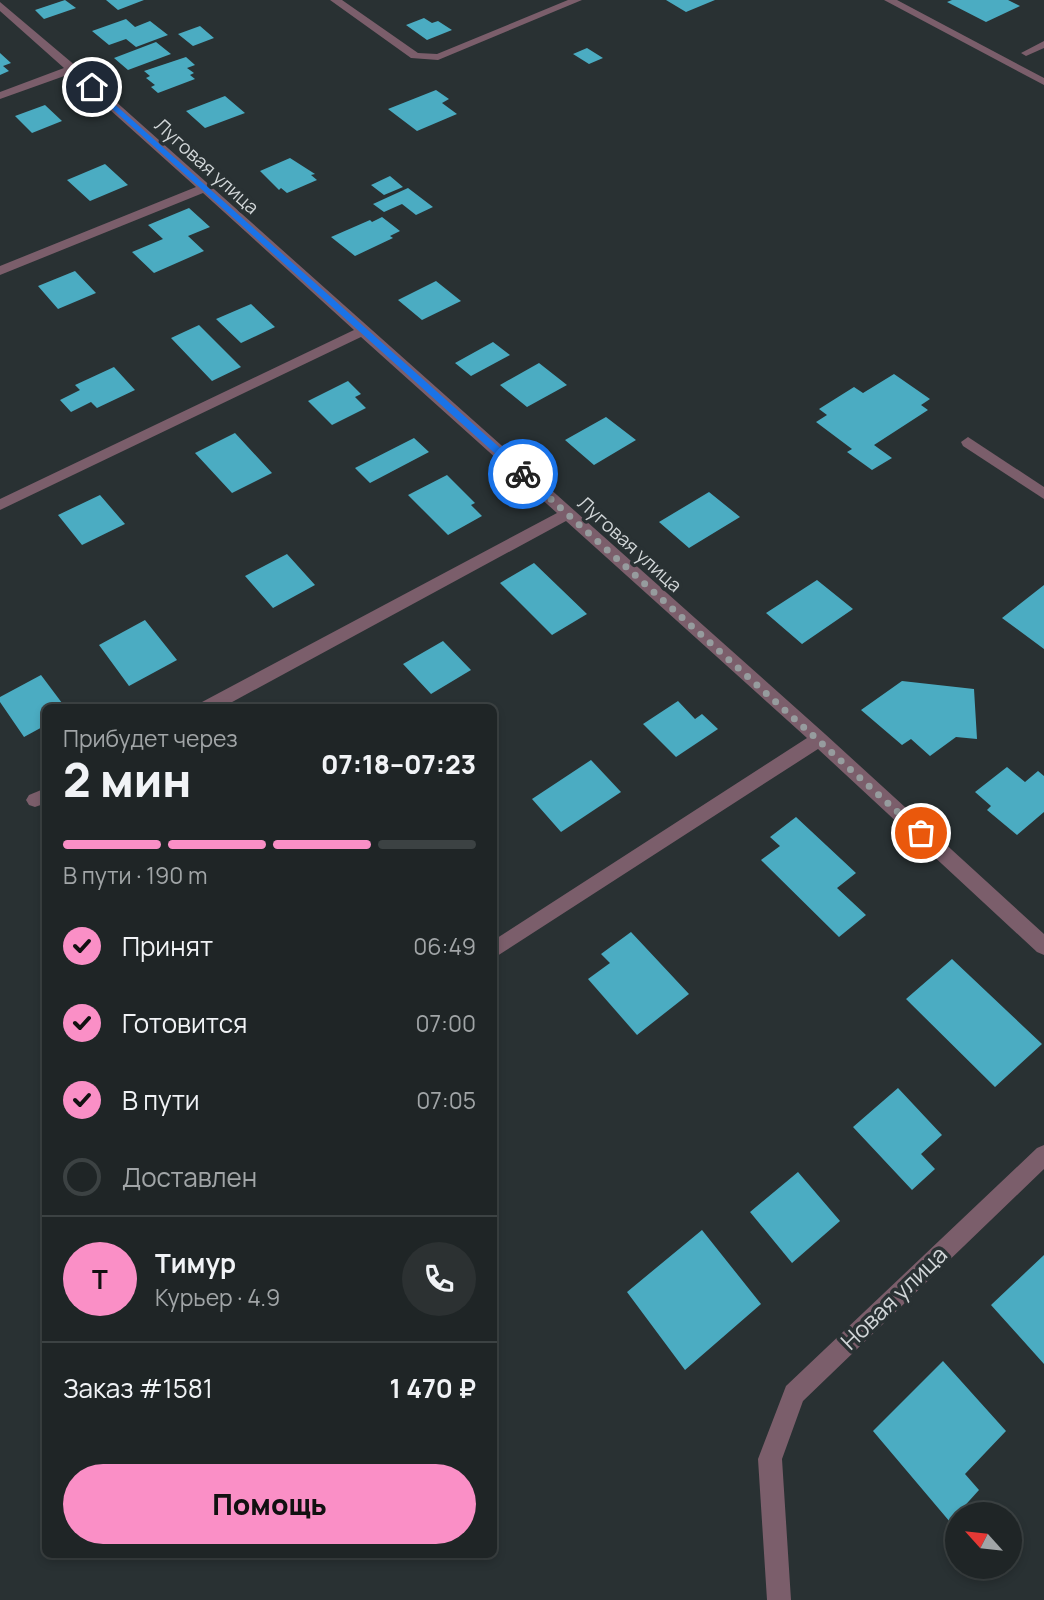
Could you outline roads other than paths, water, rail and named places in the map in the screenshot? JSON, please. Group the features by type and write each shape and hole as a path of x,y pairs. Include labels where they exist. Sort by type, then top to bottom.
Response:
{"street":[{"path":"335,0 415,57 426,59 438,57 578,0"},
{"path":"890,0 1044,82"},
{"name":"Луговая улица","path":"0,5 819,739 1044,947"},
{"path":"1026,53 1044,44"},
{"path":"0,96 73,69"},
{"path":"0,271 203,189"},
{"path":"0,505 364,330"},
{"path":"968,442 1044,494"},
{"path":"214,704 567,514"},
{"path":"497,948 819,739"},
{"name":"Новая улица","path":"779,1600 770,1459 794,1394 1044,1155"}]}
